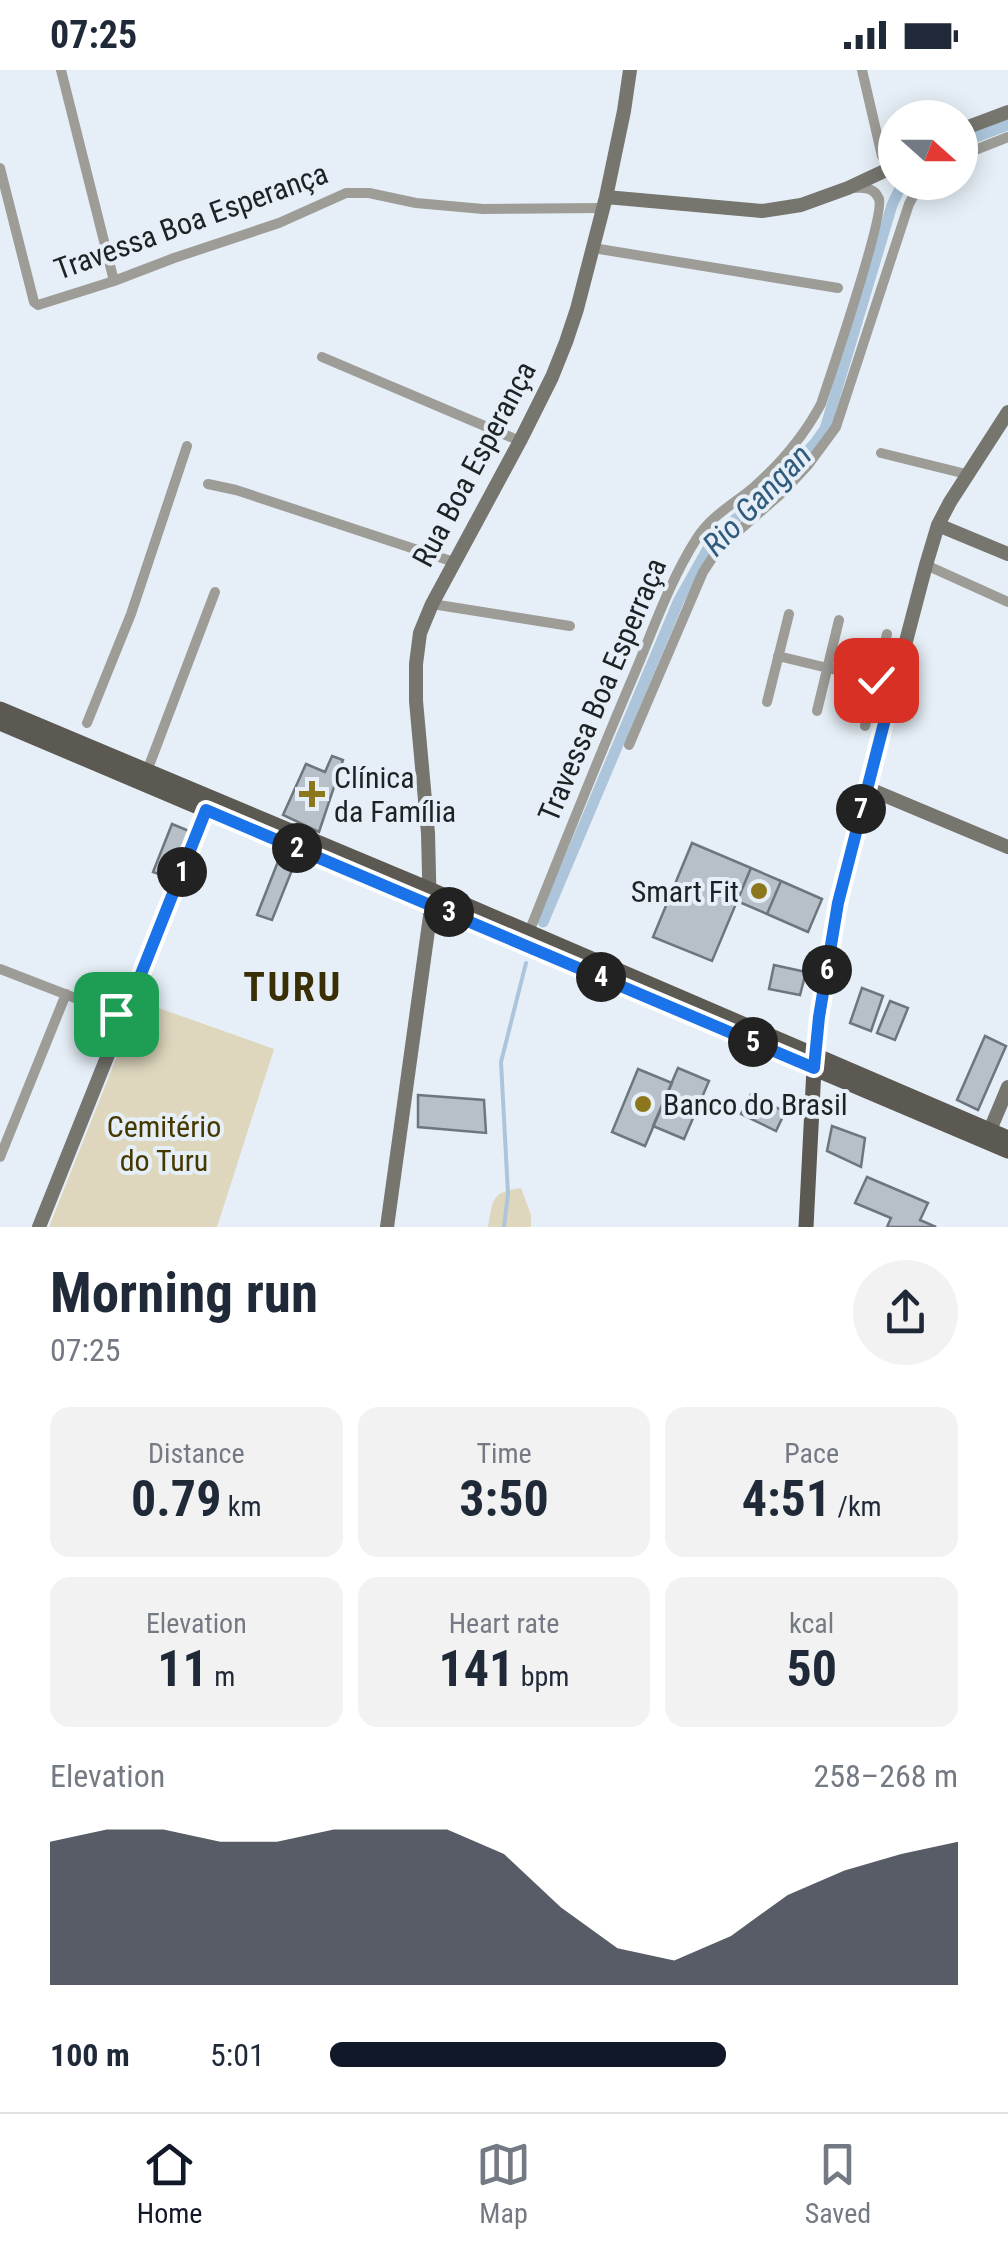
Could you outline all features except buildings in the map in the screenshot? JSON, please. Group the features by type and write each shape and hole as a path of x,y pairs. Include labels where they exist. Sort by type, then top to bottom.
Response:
{"main road":[{"name":"Rua Boa Esperança","path":"386,1227 430,916 428,833 416,702 420,634 432,604 552,377 566,342 604,202 630,70"},
{"path":"978,123 1008,112"},
{"name":"Travessa Boa Esperança","path":"604,202 762,212 801,205 878,174"},
{"path":"806,1227 814,1062 838,903 866,788 938,524 1008,412"},
{"path":"938,524 1008,554"},
{"path":"0,709 814,1062 1008,1138"},
{"path":"0,723 206,810 529,932 1008,1151"},
{"path":"866,788 1008,847"},
{"path":"39,1227 206,810"},
{"path":"990,1130 1008,1087"}],"street":[{"path":"61,70 114,281"},
{"path":"862,70 878,139"},
{"path":"978,149 1008,137"},
{"name":"Travessa Boa Esperança","path":"0,168 36,304 279,223 346,193 482,209 604,202"},
{"name":"Travessa Boa Esperraça","path":"529,932 686,556 706,525 752,488 796,444 821,404 880,206 878,197 865,187 848,188"},
{"path":"629,744 703,572 719,548 808,465 836,427 911,200"},
{"path":"593,248 838,288"},
{"path":"322,357 520,441"},
{"path":"87,723 137,597 187,446"},
{"path":"882,454 966,474"},
{"path":"208,484 454,562"},
{"path":"926,565 1008,602"},
{"path":"147,770 215,592"},
{"path":"432,604 570,626"},
{"path":"767,702 789,614"},
{"path":"817,711 839,620"},
{"path":"865,726 887,634"},
{"path":"778,656 894,684"},
{"path":"0,969 124,1017"},
{"path":"0,1157 66,994"}],"green space":[{"name":"Cemitério do Turu","path":"139,1001 274,1049 217,1227 49,1227"},
{"path":"521,1188 531,1227 488,1227 495,1198"}],"waterway":[{"name":"Rio Gangan","path":"978,136 1008,125"},
{"name":"Rio Gangan","path":"543,922 679,600 715,536 776,486 825,429 894,200"},
{"name":"Rio Gangan","path":"504,1227 508,1194 501,1062 526,963"}],"place":[{"name":"Clínica da Família","path":"312,794"},
{"name":"Smart Fit","path":"759,891"},
{"name":"Banco do Brasil","path":"643,1104"}],"district":[{"name":"TURU","path":"293,987"}],"route":[{"path":"116,1014 124,1017 206,810 814,1068 838,903 894,684 876,680"}]}
